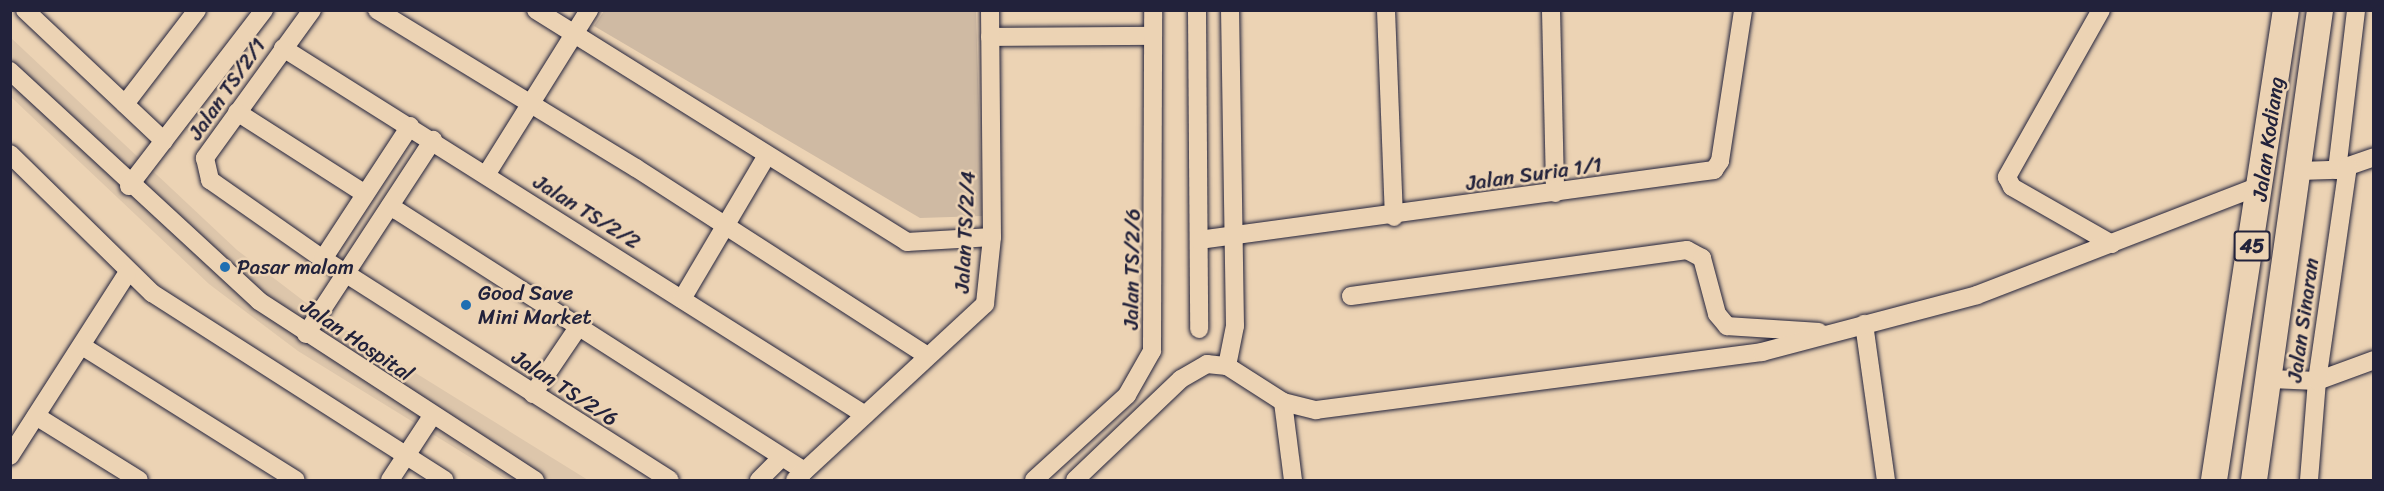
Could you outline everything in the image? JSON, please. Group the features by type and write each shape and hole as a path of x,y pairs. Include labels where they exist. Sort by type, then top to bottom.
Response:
{"highway":[{"name":"Jalan Kodiang","path":"2214,480 2262,185 2286,10"},
{"name":"Jalan Kodiang","path":"2254,480 2271,379 2319,10"}],"street":[{"path":"25,10 164,141"},
{"path":"129,186 264,10"},
{"name":"Jalan TS/2/1","path":"312,10 205,158 210,180 345,274"},
{"path":"377,10 928,356"},
{"path":"536,10 906,242 992,237"},
{"path":"486,175 589,10"},
{"name":"Jalan TS/2/4","path":"800,476 985,304 992,237 990,10"},
{"name":"Jalan TS/2/6","path":"1034,480 1127,394 1152,351 1153,10"},
{"path":"1197,10 1199,329"},
{"path":"1227,366 1236,326 1231,238 1230,10"},
{"path":"1386,10 1394,217"},
{"path":"1551,10 1555,193"},
{"name":"Jalan Suria 1/1","path":"1199,240 1394,217 1714,170 1720,161 1743,10"},
{"path":"2101,10 2007,177 2012,188 2112,244"},
{"name":"Jalan Sinaran","path":"2309,480 2317,381 2342,168 2356,10"},
{"path":"124,104 190,13"},
{"path":"990,37 1153,36"},
{"name":"Jalan TS/2/2","path":"283,48 433,140 865,415"},
{"name":"Jalan Hospital","path":"10,71 129,186 231,279 306,334 432,417 535,480"},
{"path":"237,112 365,194"},
{"path":"323,260 410,126"},
{"path":"306,334 433,140"},
{"path":"10,154 116,255 127,274 183,316 444,480"},
{"path":"682,299 767,155"},
{"path":"2299,171 2342,168 2373,157"},
{"path":"1075,480 1191,370 1207,364 1227,366 1283,402 1316,410 1778,350 1830,332 1977,295 2262,185"},
{"path":"390,206 577,329 781,458 800,476"},
{"path":"1351,296 1687,250 1702,258 1717,314 1727,326 1830,332"},
{"path":"10,456 127,274"},
{"name":"Jalan TS/2/6","path":"345,274 670,480"},
{"path":"1864,324 1886,480"},
{"path":"533,394 577,329"},
{"path":"82,346 296,480"},
{"path":"2271,379 2317,381 2373,360"},
{"path":"1283,402 1293,480"},
{"path":"36,416 139,480"},
{"path":"390,480 432,417"},
{"path":"759,480 781,458"}],"shaded area":[{"path":"604,11 976,11 982,216 920,218 594,26"},
{"name":"Pasar malam","path":"10,37 237,250 322,315 588,480 507,480 298,351 209,284 11,97"}],"place":[{"name":"Pasar malam","path":"225,267"},
{"name":"Good Save Mini Market","path":"466,305"}]}
